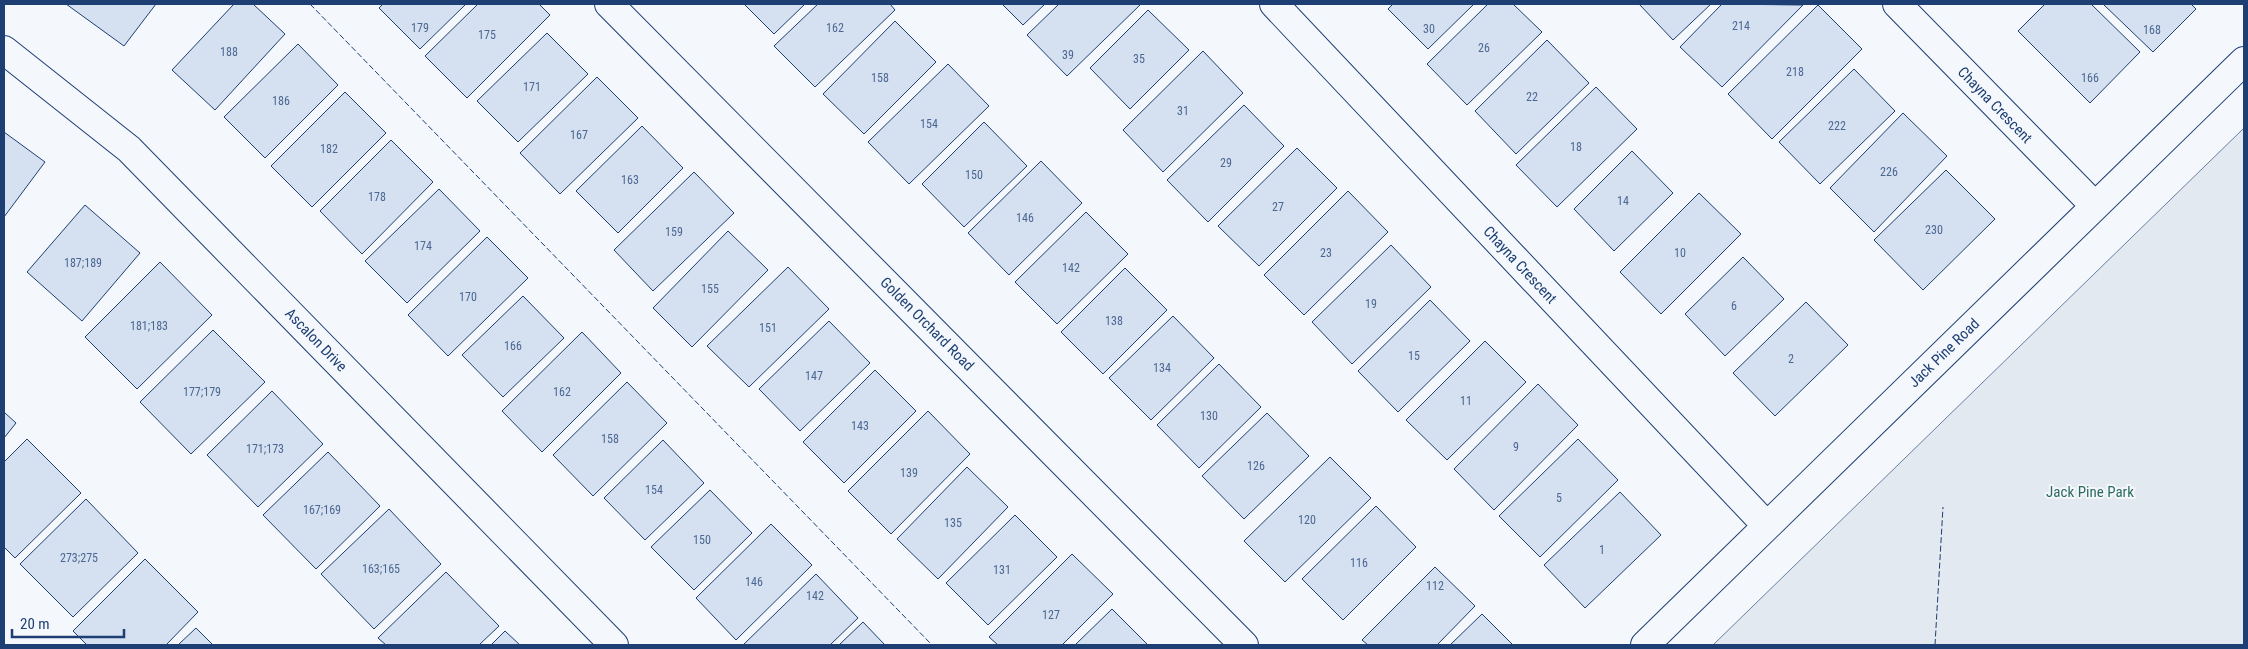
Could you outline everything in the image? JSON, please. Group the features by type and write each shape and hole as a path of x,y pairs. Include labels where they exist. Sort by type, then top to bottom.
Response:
{"street":[{"name":"Golden Orchard Road","path":"609,4 1244,645"},
{"name":"Chayna Crescent","path":"1274,4 1767,526"},
{"name":"Chayna Crescent","path":"1897,4 2094,205"},
{"name":"Ascalon Drive","path":"4,50 129,149 614,645"},
{"name":"Jack Pine Road","path":"1645,645 2094,205 2244,61"}],"green space":[{"name":"Jack Pine Park","path":"2244,128 2244,645 1713,645"}],"building":[{"path":"66,4 156,4 124,46"},
{"path":"234,4 253,4 285,34 215,110 172,70"},
{"path":"383,4 466,4 420,49 379,8"},
{"path":"478,4 539,4 550,15 467,98 425,56"},
{"path":"744,4 805,4 774,34"},
{"path":"818,4 890,4 895,10 815,87 774,46"},
{"path":"1002,4 1045,4 1023,25"},
{"path":"1059,4 1141,4 1067,76 1027,35"},
{"path":"1393,4 1474,4 1428,49 1388,9"},
{"path":"1488,4 1513,4 1542,32 1467,105 1427,64"},
{"path":"1639,4 1711,4 1673,40"},
{"path":"1722,4 1803,5 1722,87 1680,47"},
{"path":"2045,4 2091,4 2140,52 2090,103 2018,31"},
{"path":"2103,4 2191,4 2196,9 2153,52"},
{"path":"1818,5 1862,49 1772,139 1728,94"},
{"path":"1148,10 1189,50 1130,109 1090,68"},
{"path":"895,21 936,62 864,134 823,94"},
{"path":"547,33 588,74 518,142 477,101"},
{"path":"1547,40 1589,83 1516,154 1475,111"},
{"path":"298,44 338,85 265,158 224,117"},
{"path":"1203,51 1243,93 1163,172 1123,130"},
{"path":"948,64 989,106 909,184 868,142"},
{"path":"1854,69 1895,111 1820,184 1779,142"},
{"path":"597,77 638,118 560,194 520,153"},
{"path":"1596,87 1637,129 1557,207 1516,165"},
{"path":"345,92 386,133 312,207 271,166"},
{"path":"1244,105 1284,146 1208,222 1167,180"},
{"path":"1903,113 1947,156 1874,232 1830,188"},
{"path":"984,122 1027,166 964,227 922,184"},
{"path":"642,126 683,168 618,233 576,191"},
{"path":"4,132 45,162 4,217"},
{"path":"391,140 433,182 362,254 320,211"},
{"path":"1297,148 1337,188 1259,266 1218,226"},
{"path":"1632,151 1673,193 1614,251 1574,209"},
{"path":"1041,161 1082,203 1009,275 968,233"},
{"path":"1946,170 1995,219 1923,290 1874,240"},
{"path":"694,172 734,213 653,291 614,250"},
{"path":"439,189 480,231 407,303 365,261"},
{"path":"1348,191 1388,232 1304,315 1264,275"},
{"path":"1699,193 1741,234 1661,314 1620,272"},
{"path":"85,205 140,253 82,321 27,272"},
{"path":"1086,212 1128,254 1057,324 1015,282"},
{"path":"728,231 768,270 692,347 653,308"},
{"path":"487,237 528,278 448,356 408,315"},
{"path":"1391,245 1431,287 1352,364 1312,322"},
{"path":"1743,257 1784,299 1725,356 1685,314"},
{"path":"160,262 212,315 137,389 85,337"},
{"path":"788,267 829,309 749,387 707,346"},
{"path":"1125,268 1167,310 1103,374 1061,332"},
{"path":"523,296 564,338 503,397 462,355"},
{"path":"1430,300 1470,341 1398,412 1358,371"},
{"path":"1806,302 1848,345 1775,416 1733,373"},
{"path":"1173,316 1214,358 1151,420 1109,378"},
{"path":"829,321 870,363 800,431 759,389"},
{"path":"213,330 265,382 191,454 140,402"},
{"path":"582,332 621,373 542,452 502,411"},
{"path":"1485,341 1526,382 1447,460 1406,420"},
{"path":"1219,364 1261,407 1199,468 1157,425"},
{"path":"875,370 916,411 844,483 803,442"},
{"path":"627,382 667,423 593,496 553,455"},
{"path":"1538,384 1578,425 1494,510 1454,469"},
{"path":"272,391 323,444 258,507 207,455"},
{"path":"928,411 970,454 891,534 848,491"},
{"path":"4,412 16,423 4,438"},
{"path":"1267,413 1309,456 1244,519 1202,476"},
{"path":"27,439 81,493 15,558 4,547 4,462"},
{"path":"1578,439 1618,480 1540,557 1499,516"},
{"path":"663,440 704,483 645,540 604,498"},
{"path":"328,452 380,506 316,569 263,515"},
{"path":"1330,457 1371,498 1285,582 1244,541"},
{"path":"967,467 1008,507 938,579 897,539"},
{"path":"710,490 752,533 694,590 651,547"},
{"path":"1620,492 1661,535 1585,608 1544,565"},
{"path":"86,499 138,553 73,617 20,564"},
{"path":"1376,506 1416,547 1343,620 1302,579"},
{"path":"389,509 441,564 374,629 321,574"},
{"path":"1015,515 1057,557 988,625 946,583"},
{"path":"771,524 812,565 736,640 696,598"},
{"path":"1072,554 1113,594 1062,645 998,645 989,637"},
{"path":"145,559 198,612 166,645 87,645 73,631"},
{"path":"1435,567 1475,606 1437,645 1368,645 1362,640"},
{"path":"446,572 499,626 479,645 386,645 378,638"},
{"path":"816,574 858,618 830,645 743,645"},
{"path":"1112,609 1148,645 1075,645"},
{"path":"1482,614 1513,645 1450,645"},
{"path":"863,622 885,645 839,645"},
{"path":"196,628 213,645 178,645"},
{"path":"505,631 520,645 491,645"}],"fence":[{"path":"310,4 932,645"},
{"path":"1935,645 1943,507"}]}
